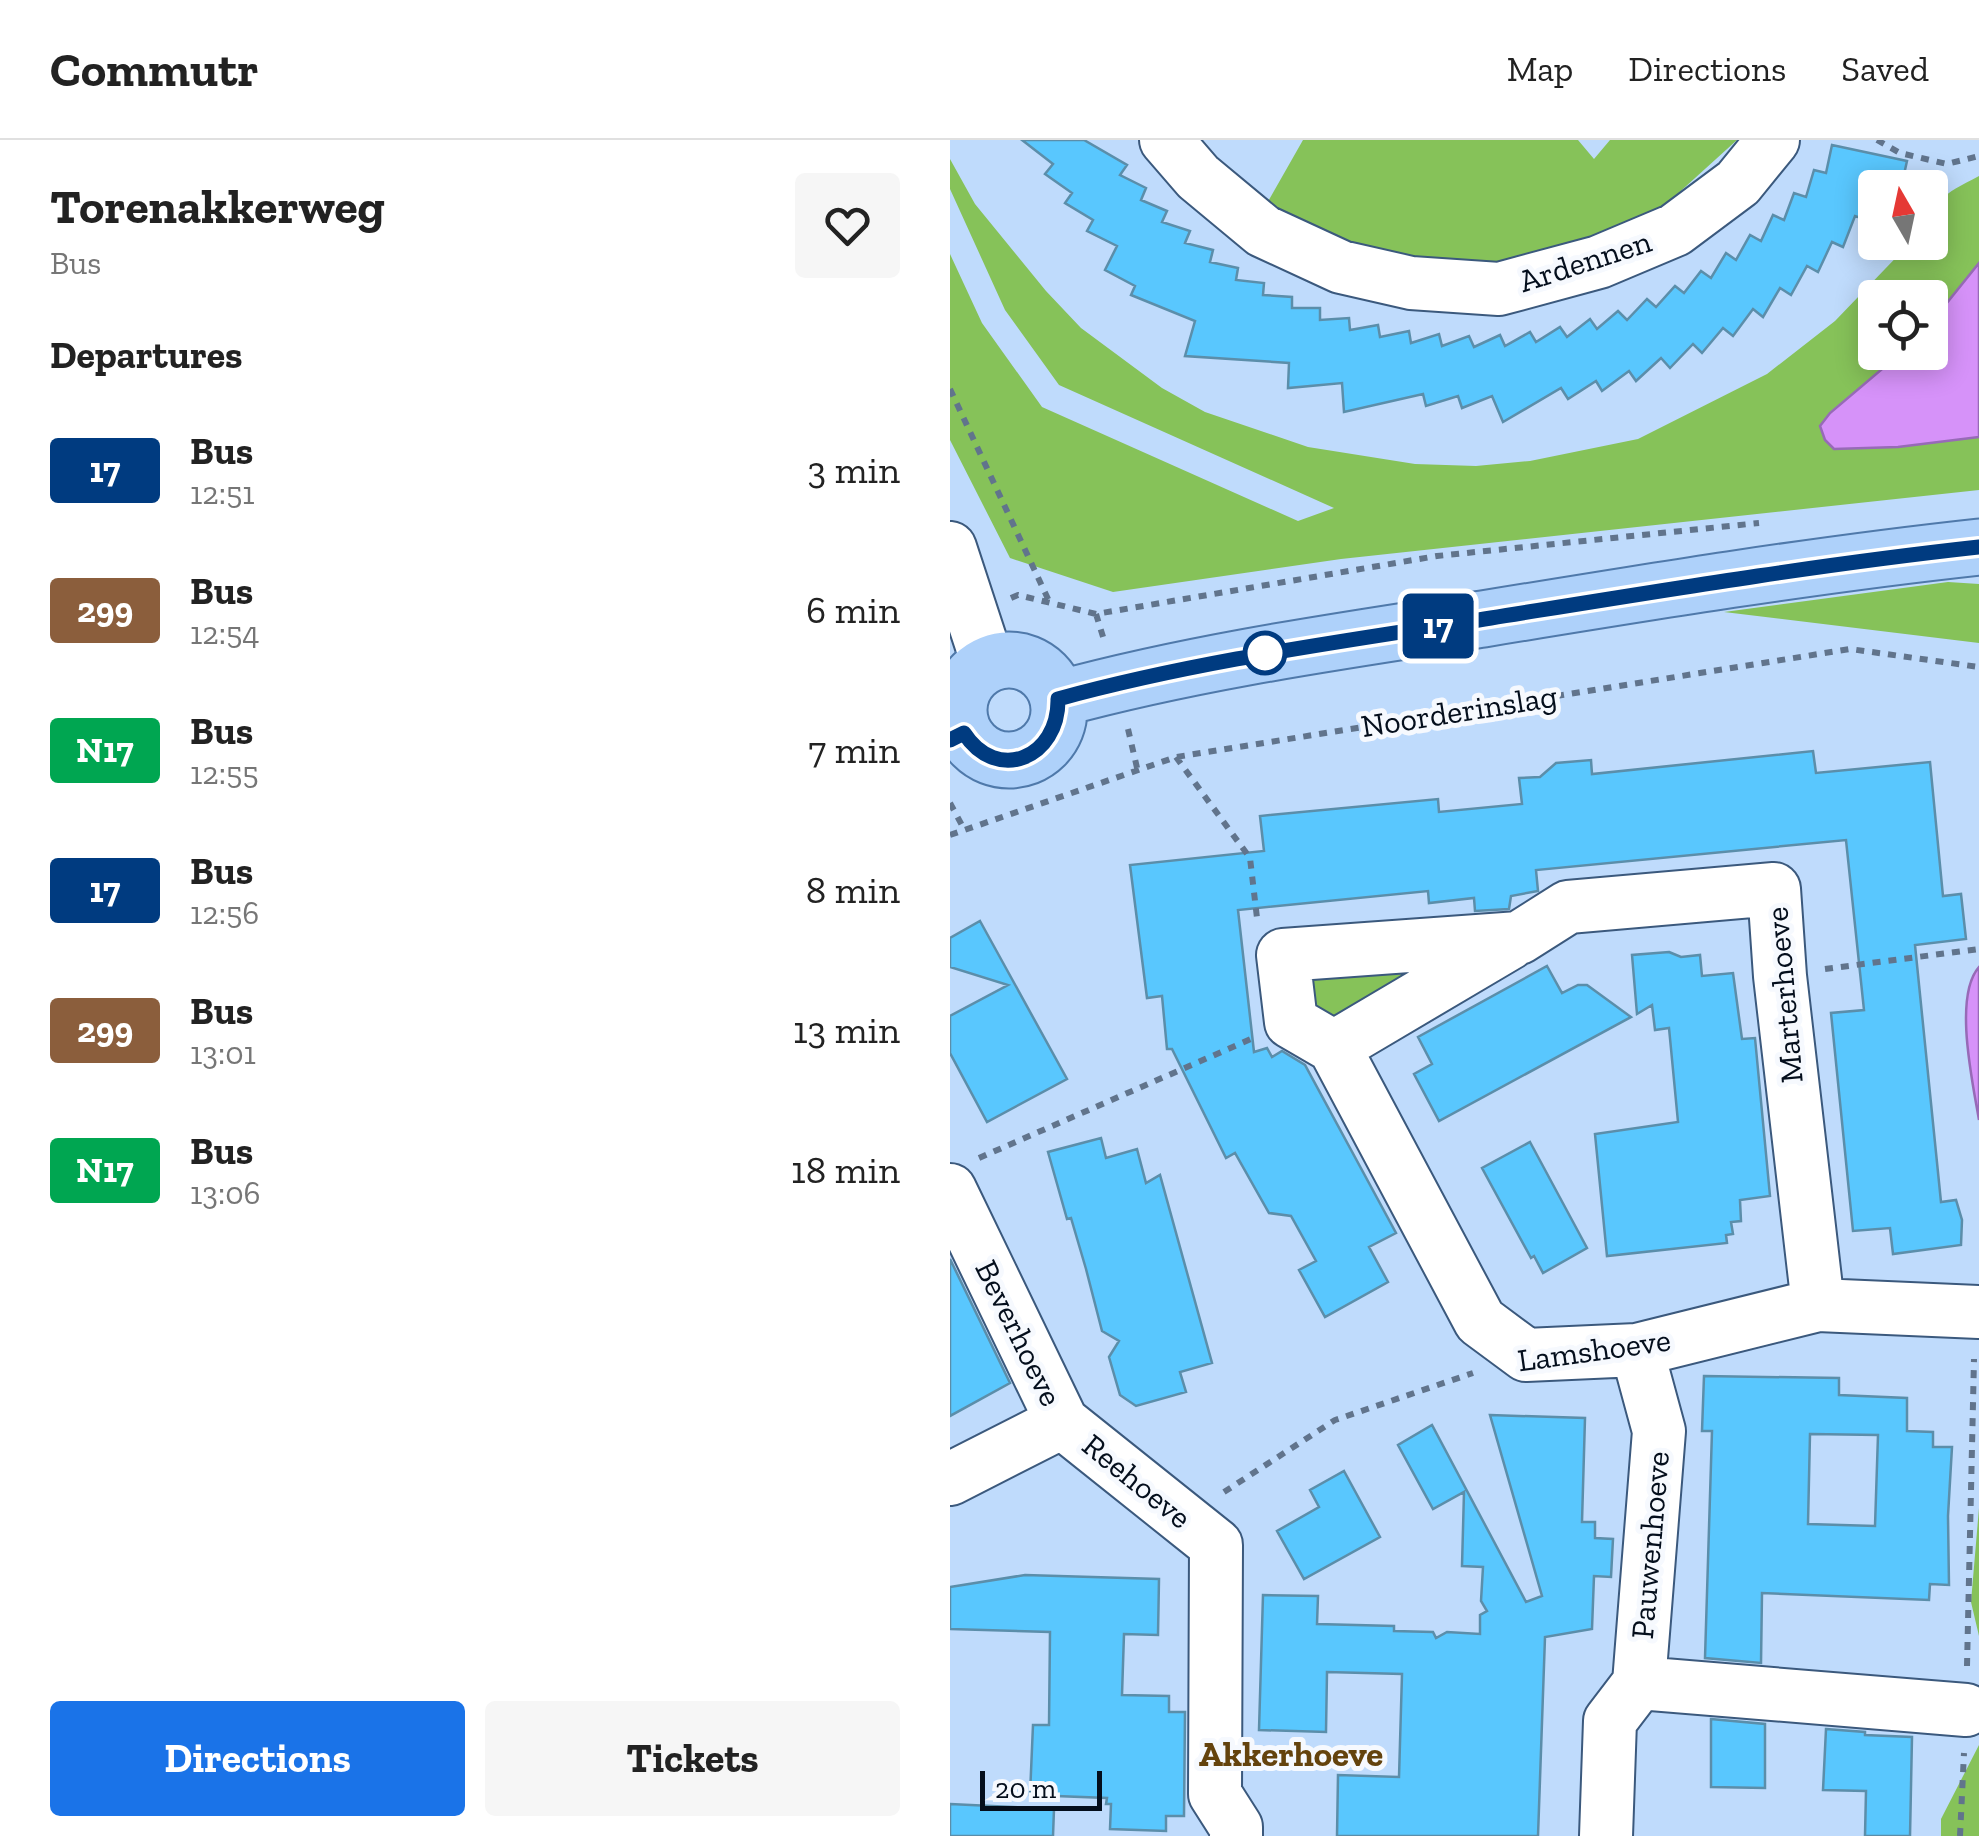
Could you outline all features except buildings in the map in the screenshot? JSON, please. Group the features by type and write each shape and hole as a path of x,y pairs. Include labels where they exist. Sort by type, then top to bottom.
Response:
{"main road":[{"path":"1058,699 1128,680 1267,652 1838,562 1979,547"},
{"path":"981,638 1042,672 1058,699 1053,734 1041,748 1024,757 1010,760 989,756 957,736 959,700 978,670 981,638"}],"street":[{"name":"Ardennen","path":"1166,140 1198,177 1264,231 1341,268 1411,282 1499,289 1600,262 1676,230 1738,183 1773,140"},
{"path":"950,548 981,638"},
{"name":"Marterhoeve","path":"1313,1034 1519,938 1568,908 1774,889 1780,976 1818,1305"},
{"name":"Marterhoeve","path":"1283,954 1519,938"},
{"path":"1283,954 1313,1034 1480,1321 1526,1355"},
{"name":"Beverhoeve","path":"959,1176 1062,1422"},
{"name":"Lamshoeve","path":"1526,1355 1637,1350 1818,1305 1977,1312"},
{"name":"Pauwenhoeve","path":"1606,1836 1610,1721 1638,1684 1659,1431 1637,1350"},
{"name":"Reehoeve","path":"950,1480 1062,1422 1199,1532"},
{"path":"1199,1532 1214,1794 1236,1827 1236,1836"},
{"name":"Pauwenhoeve","path":"1638,1684 1966,1710"}],"path":[{"path":"1877,140 1900,153 1947,164 1979,156"},
{"path":"950,389 1049,602"},
{"path":"981,638 1018,595 1096,614 1437,556 1767,522"},
{"name":"Noorderinslag","path":"950,835 1176,756 1850,649 1979,667"},
{"path":"1176,756 1250,858 1258,926 1283,954"},
{"path":"950,803 964,829"},
{"path":"1780,976 1979,949"},
{"path":"959,1176 1313,1034"},
{"path":"1960,1836 1977,1312"},
{"name":"Lamshoeve","path":"1199,1532 1335,1420 1526,1355"}],"green space":[{"path":"1303,140 1578,140 1594,159 1610,140 1737,140 1663,207 1588,252 1425,272 1262,212"},
{"path":"950,159 975,204 1046,291 1081,328 1162,388 1205,412 1308,447 1415,464 1476,466 1530,461 1638,439 1767,374 1835,321 1858,297 1858,370 1881,370 1830,412 1820,426 1898,447 1979,437 1979,490 1341,559 1113,592 1010,558 950,440 950,254 982,323 1042,407 1298,521 1334,508 1059,385 1005,310 950,189"},
{"path":"1979,176 1979,263 1948,302 1948,280 1874,280 1894,260 1948,260 1948,194"},
{"path":"1948,582 1979,584 1979,643 1724,612"},
{"path":"1519,938 1334,1047 1283,955"},
{"path":"1979,1508 1979,1636 1971,1602"},
{"path":"1979,1745 1979,1836 1941,1836 1941,1819"}],"shaded area":[{"path":"1979,263 1979,437 1898,447 1834,449 1825,440 1820,426 1881,370 1948,370 1948,302"},
{"path":"1979,967 1979,1120 1966,1019 1971,980"}],"bus line":[{"name":"17","path":"950,740 964,733 989,756 1010,760 1041,748 1053,734 1058,699 1138,678 1267,652 1838,562 1979,547"}],"district":[{"name":"Akkerhoeve","path":"1291,1754"}]}
